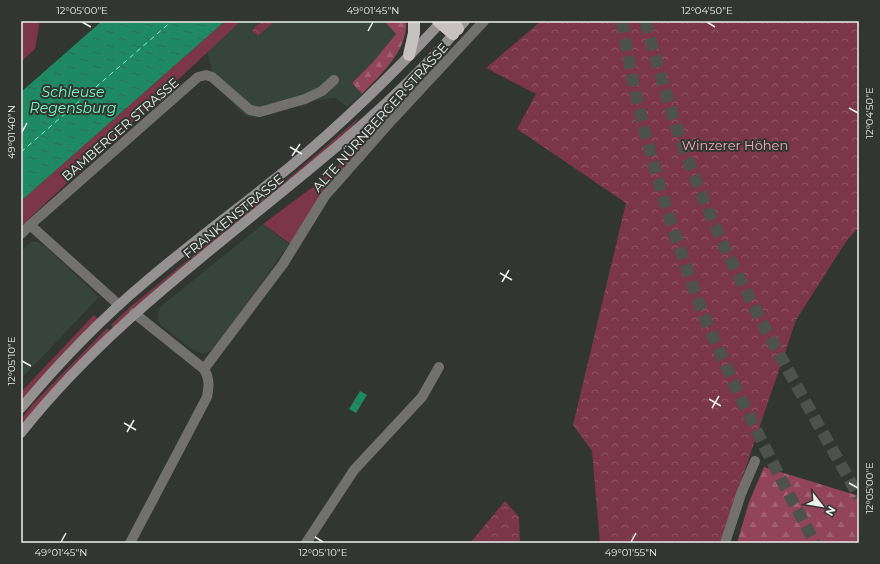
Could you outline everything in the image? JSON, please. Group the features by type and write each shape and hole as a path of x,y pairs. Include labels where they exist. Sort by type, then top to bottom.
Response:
{"highway":[{"path":"409,55 414,33 414,21"},
{"path":"440,22 457,26"}],"main road":[{"name":"FRANKENSTRASSE","path":"21,408 42,383 119,305 145,282 291,166 336,128 440,22"},
{"name":"FRANKENSTRASSE","path":"21,433 55,392 134,313 358,130 406,84 457,26"}],"street":[{"name":"ALTE NÜRNBERGER STRASSE","path":"204,369 283,264 325,196 392,120 484,21"},
{"name":"BAMBERGER STRASSE","path":"21,234 198,77 206,75 212,77 250,110 260,112 316,94 322,91 334,80"},
{"path":"30,225 119,305"},
{"path":"130,543 139,529 207,397 210,384 204,369 134,313"},
{"path":"306,543 354,470 422,397 439,367"},
{"path":"725,543 740,494 755,461"}],"shaded area":[{"path":"241,21 384,21 396,34 373,62 352,83 362,94 347,107 336,98 310,101 257,118 244,115 216,85 207,51"},
{"path":"263,224 289,244 215,348 204,354 193,350 161,325 158,320 159,308"},
{"path":"31,242 38,242 45,246 99,297 21,379 21,251"}],"green space":[{"path":"21,21 40,21 35,49 21,62"},
{"path":"225,21 241,21 21,226 21,201"},
{"path":"263,21 275,21 258,36 252,30"},
{"path":"384,21 406,21 403,42 398,52 385,70 362,94 352,83 373,62 396,34"},
{"name":"Winzerer Höhen","path":"541,21 859,21 859,227 847,240 796,320 720,543 600,543 592,451 573,425 626,203 517,129 536,94 486,68"},
{"path":"360,117 347,133 164,282 113,328 111,325 130,307 301,168"},
{"path":"367,140 369,141 292,245 263,224 318,183"},
{"path":"94,315 98,319 21,400 21,392"},
{"path":"107,328 110,332 21,427 21,419 33,404"},
{"path":"764,467 859,496 859,543 737,543 749,502"},
{"path":"505,501 519,517 520,543 470,543"}],"water":[{"name":"Schleuse Regensburg","path":"102,21 225,21 21,201 21,92"},
{"path":"360,391 367,395 356,413 349,409"}],"ferry route":[{"path":"21,152 172,21"}],"tunnel":[{"path":"622,21 638,103 659,184 695,291 719,351 745,407 815,543"},
{"path":"645,21 683,146 728,255 801,394 859,497"}]}
